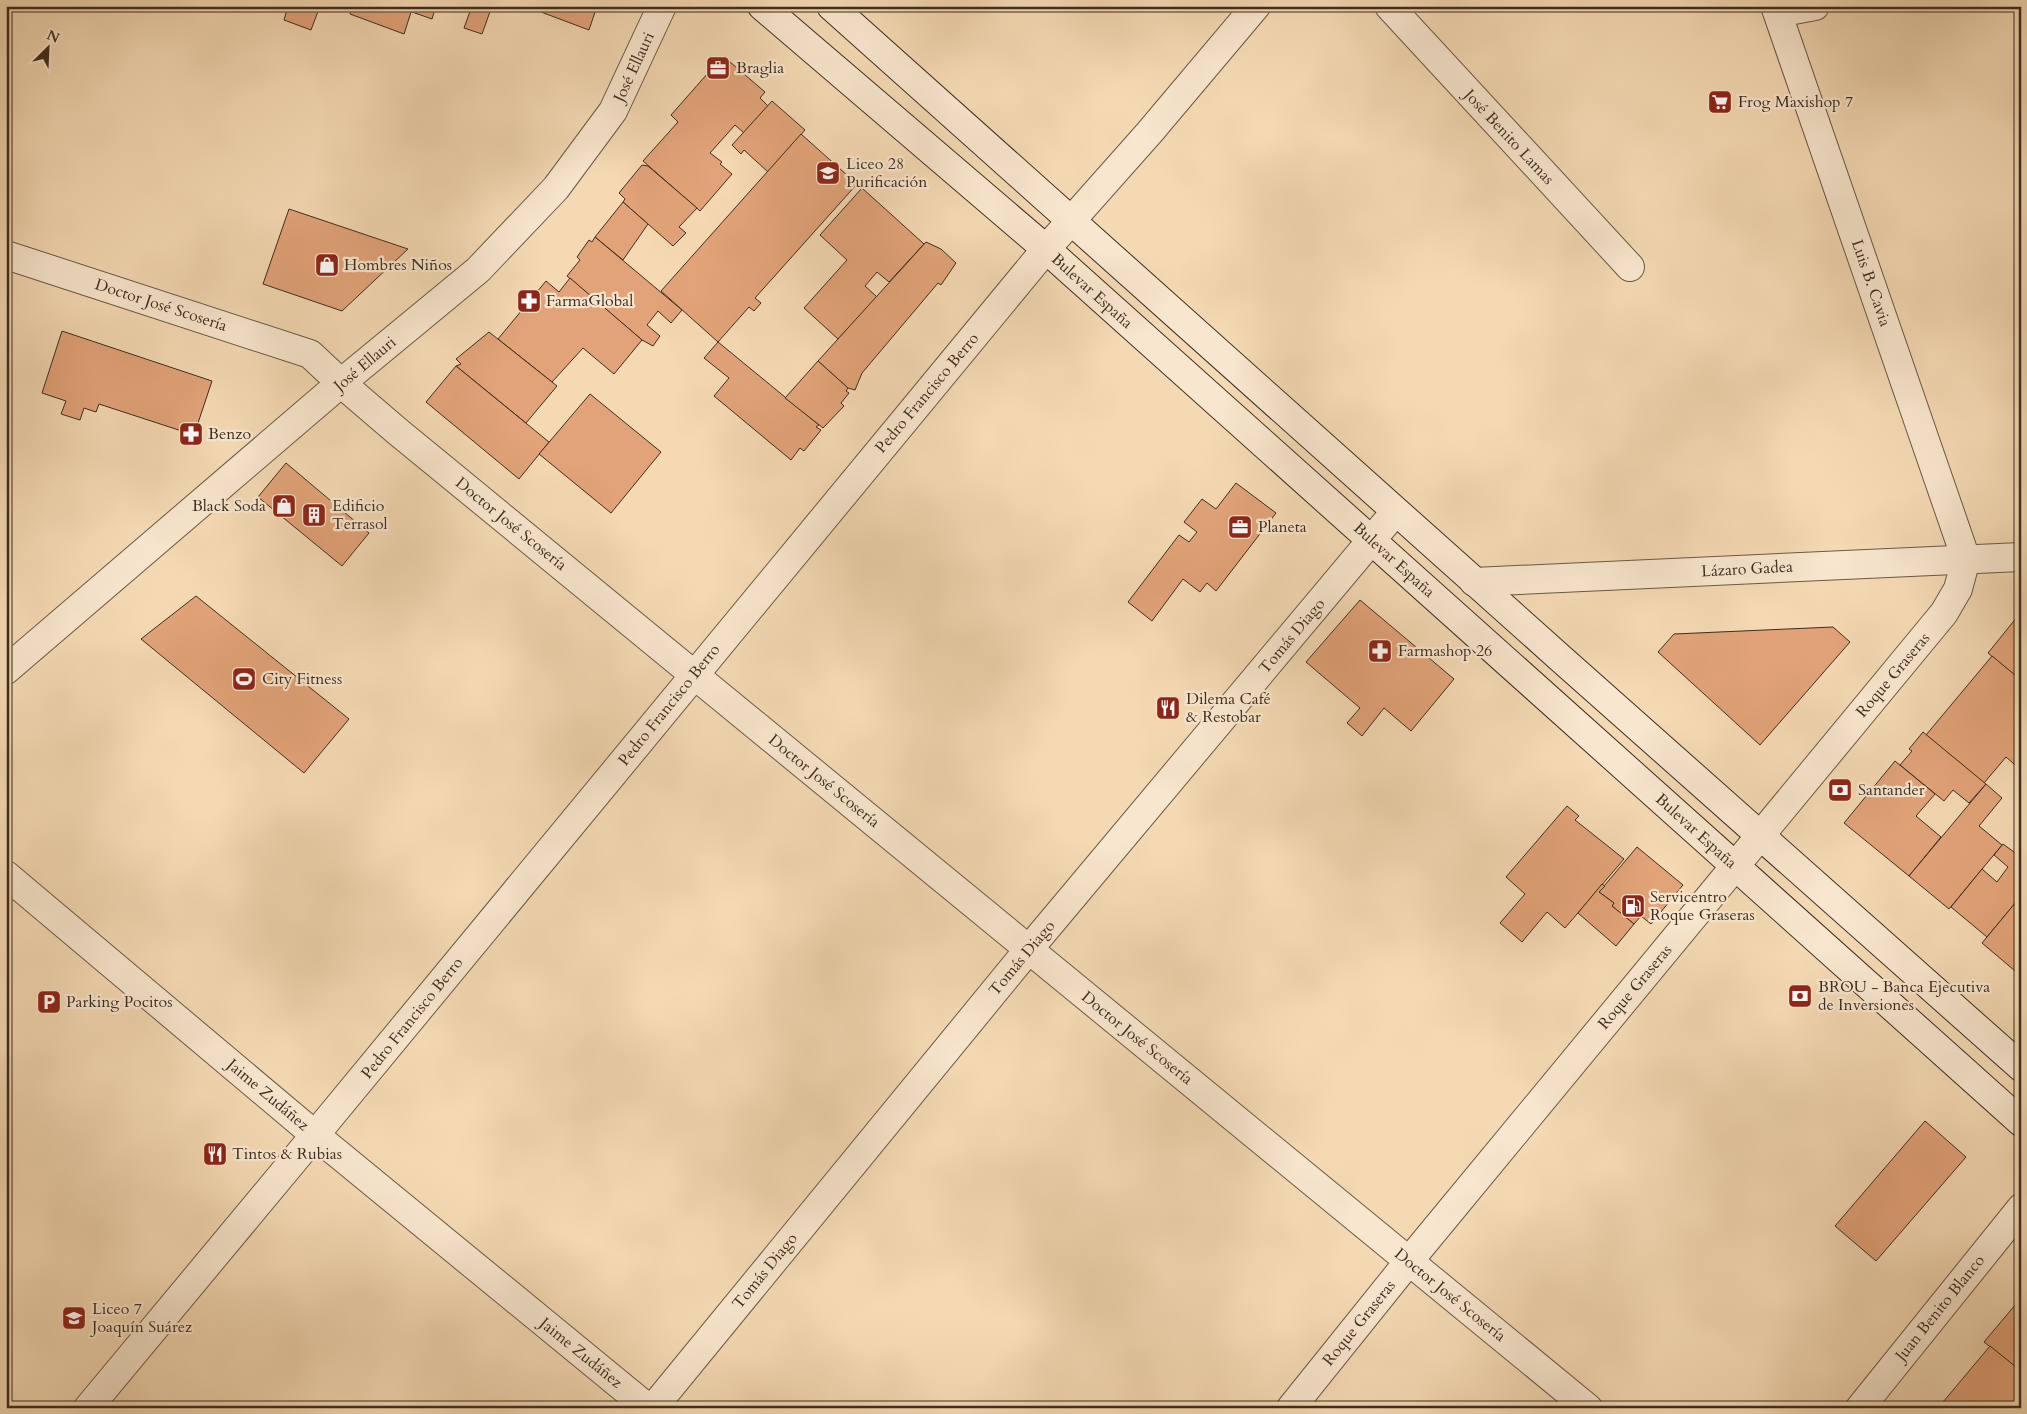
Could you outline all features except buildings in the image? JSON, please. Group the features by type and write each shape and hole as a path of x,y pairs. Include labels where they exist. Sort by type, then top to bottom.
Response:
{"street":[{"name":"José Ellauri","path":"6,670 341,383 478,270 556,188 613,111 662,6"},
{"name":"Bulevar España","path":"762,6 1046,249 2021,1122"},
{"path":"831,6 1759,837 2021,1067"},
{"name":"Pedro Francisco Berro","path":"88,1408 316,1135 1046,249 1149,133 1256,6"},
{"name":"José Benito Lamas","path":"1389,6 1630,267"},
{"path":"1777,10 1815,6"},
{"name":"Luis B. Cavia","path":"1777,10 1966,559"},
{"name":"Doctor José Scosería","path":"6,255 310,354 341,383 694,675 1588,1408"},
{"name":"Tomás Diago","path":"653,1408 1029,950 1395,512"},
{"name":"Lázaro Gadea","path":"1474,582 2021,557"},
{"name":"Roque Graseras","path":"1291,1408 1409,1261 1944,613 1958,589 1966,559"},
{"name":"Jaime Zudáñez","path":"6,875 316,1135 648,1408"},
{"name":"Juan Benito Blanco","path":"1860,1408 2021,1208"}],"place":[{"name":"Braglia","path":"718,68"},
{"name":"Frog Maxishop 7","path":"1720,102"},
{"name":"Liceo 28 Purificación","path":"828,173"},
{"name":"Hombres Niños","path":"327,265"},
{"name":"FarmaGlobal","path":"529,301"},
{"name":"Benzo","path":"191,434"},
{"name":"Black Soda","path":"284,506"},
{"name":"Edificio Terrasol","path":"314,515"},
{"name":"Planeta","path":"1240,527"},
{"name":"Farmashop 26","path":"1380,651"},
{"name":"City Fitness","path":"244,679"},
{"name":"Dilema Café & Restobar","path":"1168,708"},
{"name":"Santander","path":"1840,790"},
{"name":"Servicentro Roque Graseras","path":"1633,906"},
{"name":"BROU - Banca Ejecutiva de Inversiones","path":"1800,996"},
{"name":"Parking Pocitos","path":"49,1002"},
{"name":"Tintos & Rubias","path":"215,1154"},
{"name":"Liceo 7 Joaquín Suárez","path":"74,1318"}]}
